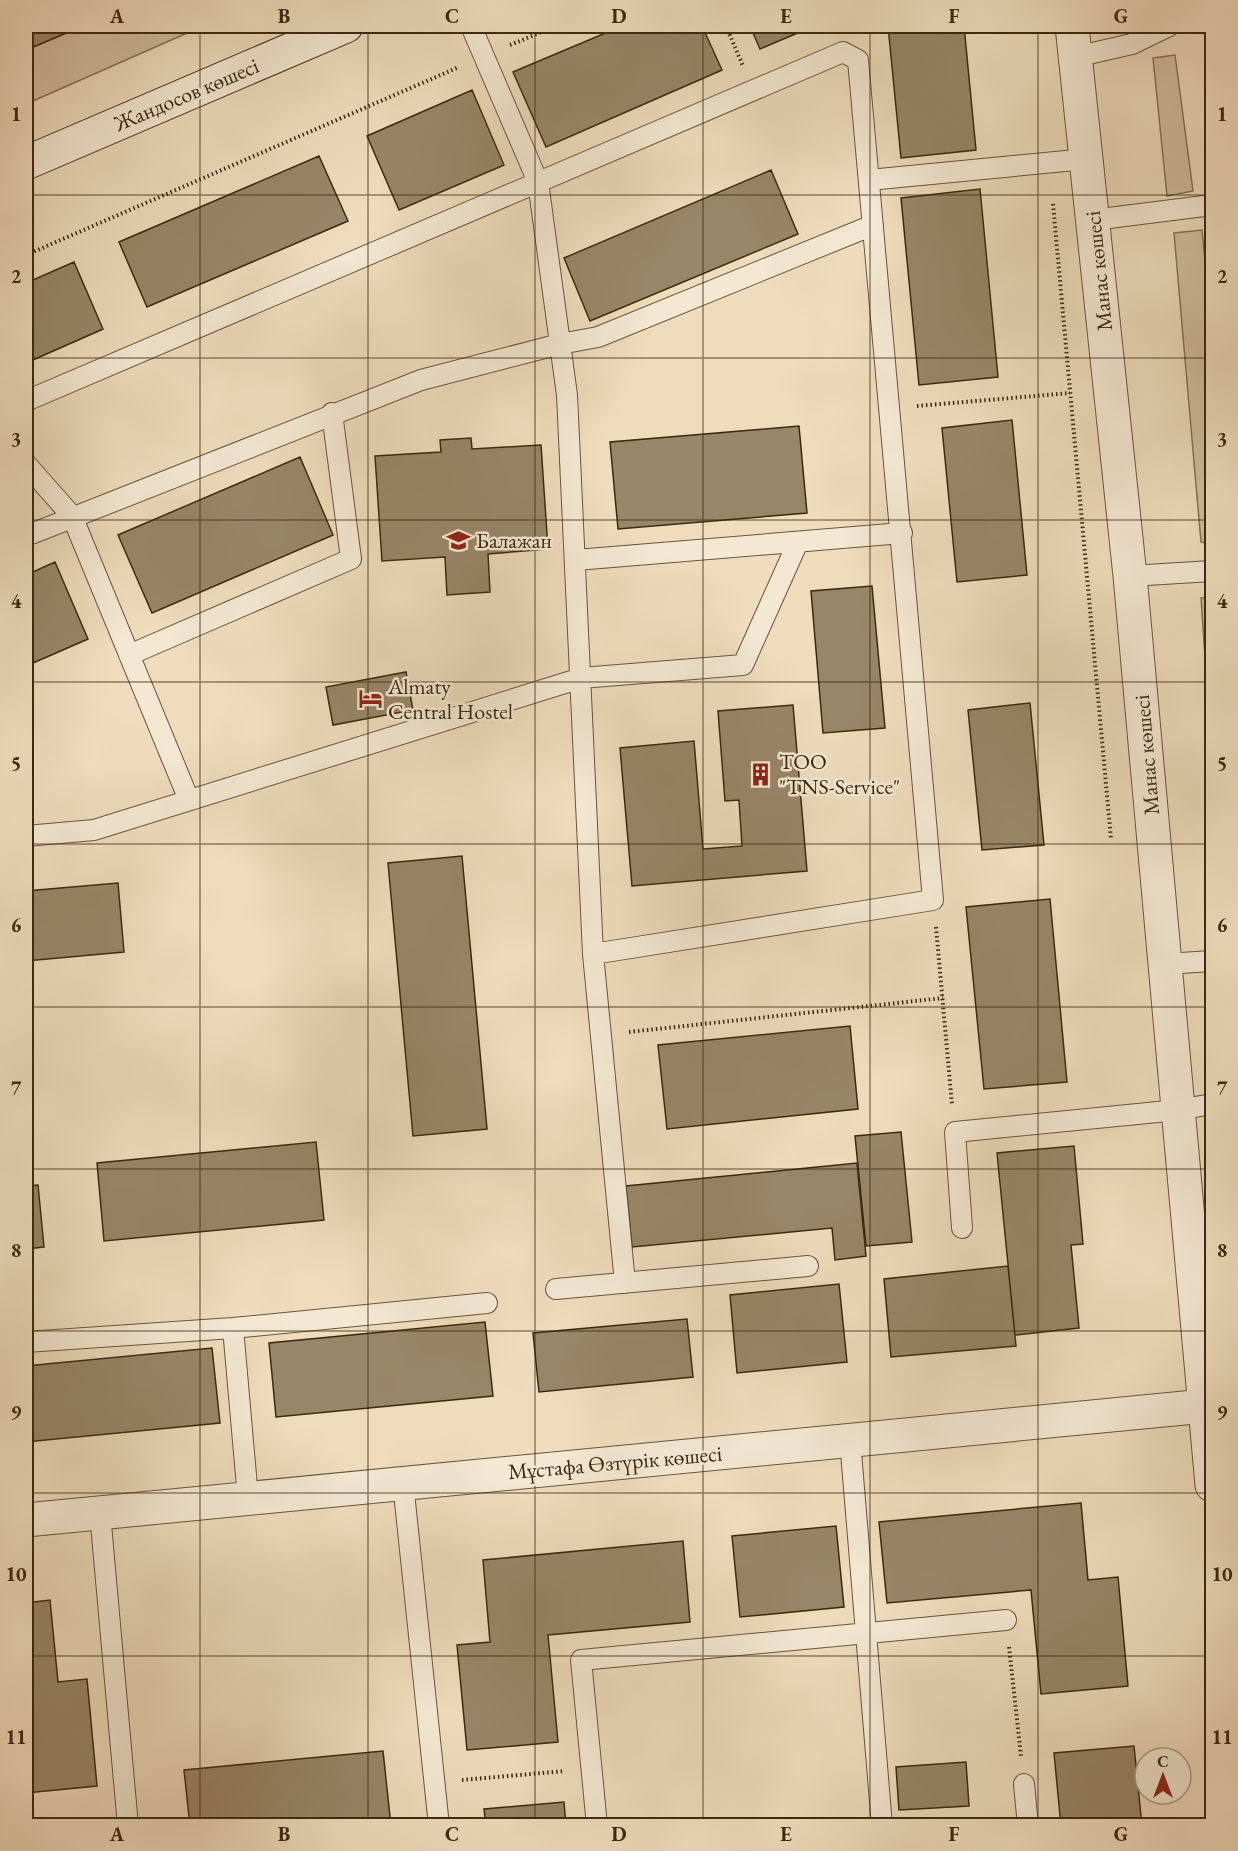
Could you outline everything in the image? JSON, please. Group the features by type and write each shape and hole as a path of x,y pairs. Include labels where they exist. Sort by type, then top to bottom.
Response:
{"street":[{"name":"Жандосов көшесі","path":"26,163 346,26"},
{"name":"Манас көшесі","path":"1074,41 1130,576 1212,1485"},
{"name":"Мұстафа Өзтүрік көшесі","path":"26,1520 1205,1406"}],"lane":[{"path":"471,26 538,182 567,395 593,954 625,1283"},
{"path":"1074,41 1132,44 1169,26"},
{"path":"26,401 843,52 858,60 933,900 593,954"},
{"path":"869,180 1086,159"},
{"path":"1093,220 1212,205"},
{"path":"26,536 332,413 421,380 560,344 598,337 873,225"},
{"path":"129,655 351,559 332,413"},
{"path":"26,464 72,516 189,800"},
{"path":"576,560 902,533"},
{"path":"26,836 94,830 581,678 743,664 798,542"},
{"path":"1130,576 1212,571"},
{"path":"1165,964 1212,961"},
{"path":"962,1228 955,1132 1178,1110 1212,1104"},
{"path":"556,1289 808,1266"},
{"path":"26,1342 233,1328 487,1303"},
{"path":"233,1328 248,1498"},
{"path":"850,1440 882,1826"},
{"path":"403,1483 439,1826"},
{"path":"100,1513 128,1826"},
{"path":"597,1826 581,1660 1006,1620"},
{"path":"1024,1784 1028,1826"}],"path":[{"path":"26,255 556,26"},
{"path":"726,26 753,89"},
{"path":"1049,163 1111,839"},
{"path":"890,408 1070,393"},
{"path":"933,900 955,1132"},
{"path":"601,1035 942,998"},
{"path":"1006,1620 1024,1784"},
{"path":"435,1783 591,1768"}],"shaded area":[{"path":"83,26 203,26 26,104 26,50"},
{"path":"1175,55 1193,191 1167,196 1153,58"},
{"path":"1202,230 1212,332 1212,545 1201,542 1174,233"},
{"path":"1212,597 1212,760 1201,598"}],"building":[{"path":"26,26 83,26 26,50"},
{"path":"622,26 702,26 722,70 546,147 513,72"},
{"path":"750,26 814,26 760,49"},
{"path":"888,26 964,26 976,150 901,158"},
{"path":"472,90 504,165 399,210 367,136"},
{"path":"319,156 348,221 147,307 119,242"},
{"path":"771,170 798,234 590,321 564,258"},
{"path":"980,189 998,377 919,385 901,198"},
{"path":"74,262 103,329 26,363 26,283"},
{"path":"1012,420 1027,575 957,582 942,428"},
{"path":"799,426 807,513 618,529 610,442"},
{"path":"471,438 472,449 541,445 548,549 488,554 490,592 447,595 445,557 382,561 375,456 441,452 440,440"},
{"path":"300,457 333,535 152,613 118,535"},
{"path":"55,562 88,639 26,666 26,575"},
{"path":"872,586 885,728 823,733 811,591"},
{"name":"Almaty Central Hostel","path":"406,672 413,710 333,725 326,687"},
{"path":"1030,703 1044,845 982,850 968,710"},
{"name":"ТОО \"TNS-Service\"","path":"793,705 807,871 632,886 620,748 694,741 703,849 742,846 739,800 725,801 718,711"},
{"path":"462,856 487,1129 413,1136 388,863"},
{"path":"118,883 124,952 26,961 26,891"},
{"path":"1050,899 1067,1082 984,1089 966,907"},
{"path":"850,1026 858,1109 667,1129 658,1045"},
{"path":"901,1132 912,1242 866,1246 855,1136"},
{"path":"316,1142 324,1220 104,1241 97,1163"},
{"path":"1074,1146 1083,1244 1071,1245 1079,1328 1015,1335 997,1153"},
{"path":"857,1163 866,1256 835,1260 832,1228 632,1247 626,1186"},
{"path":"38,1185 44,1247 26,1249 26,1186"},
{"path":"1008,1266 1016,1346 891,1357 884,1279"},
{"path":"839,1284 847,1362 737,1373 730,1295"},
{"path":"687,1319 693,1377 539,1392 533,1333"},
{"path":"485,1322 493,1396 276,1417 269,1343"},
{"path":"212,1348 220,1423 26,1442 26,1366"},
{"path":"1081,1503 1088,1580 1118,1577 1128,1686 1041,1694 1031,1590 887,1603 879,1522"},
{"path":"836,1526 844,1607 740,1617 732,1536"},
{"path":"683,1541 690,1622 548,1635 558,1742 467,1750 457,1645 490,1642 483,1560"},
{"path":"50,1600 58,1682 87,1679 97,1786 26,1793 26,1603"},
{"path":"1133,1746 1133,1806 1140,1806 1142,1826 1061,1826 1054,1753"},
{"path":"383,1751 391,1826 190,1826 184,1770"},
{"path":"966,1762 969,1806 899,1810 896,1767"},
{"path":"564,1802 566,1826 486,1826 484,1809"}],"place":[{"name":"Балажан","path":"458,540"},
{"name":"Almaty Central Hostel","path":"370,699"},
{"name":"ТОО \"TNS-Service\"","path":"761,774"}]}
